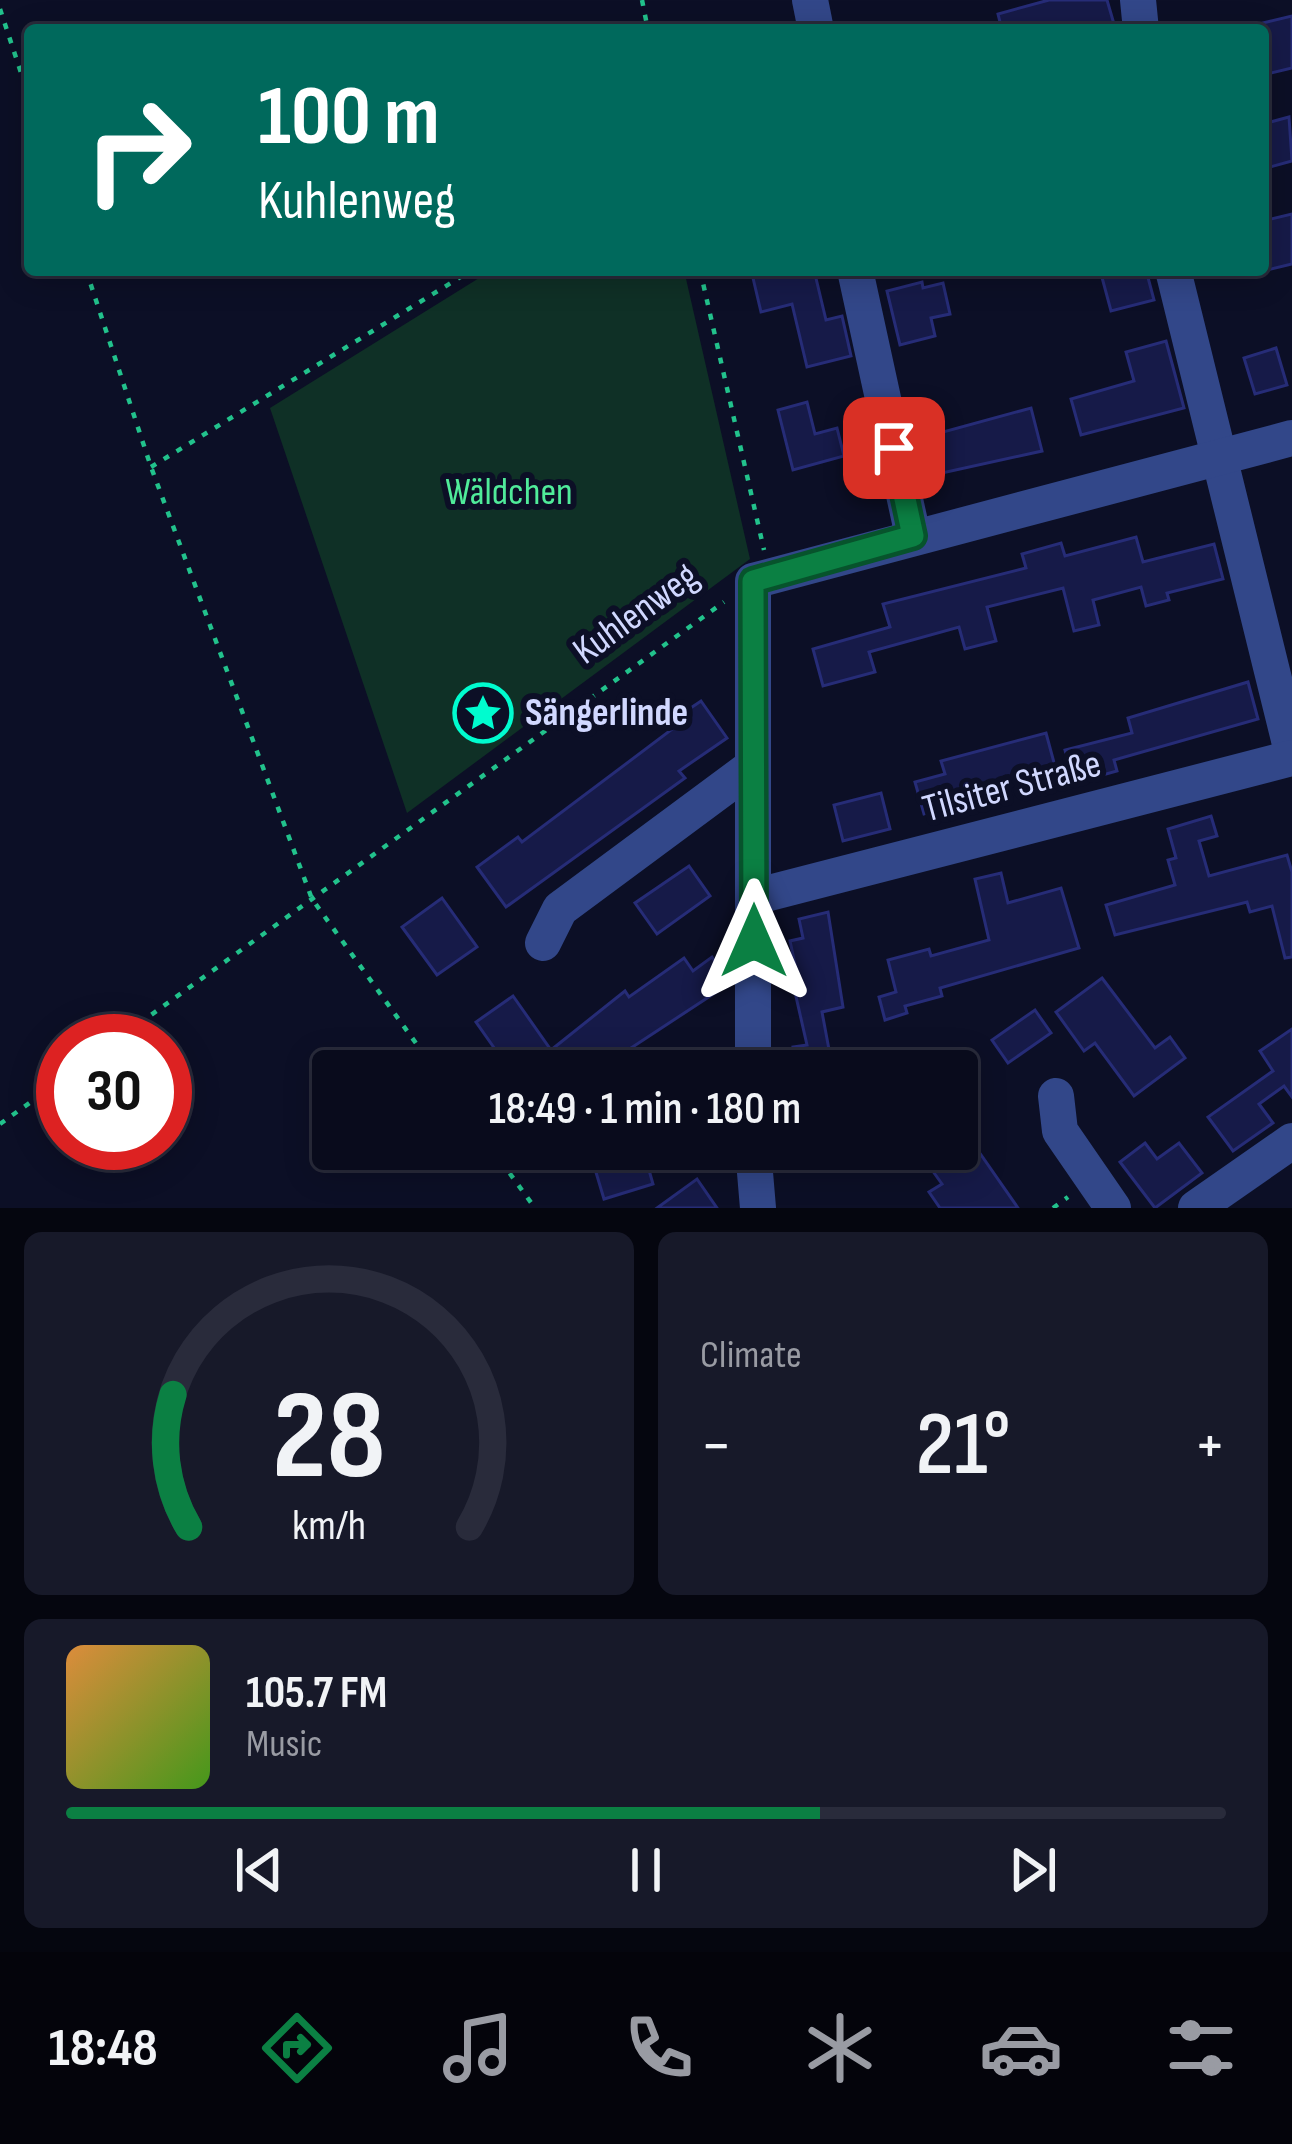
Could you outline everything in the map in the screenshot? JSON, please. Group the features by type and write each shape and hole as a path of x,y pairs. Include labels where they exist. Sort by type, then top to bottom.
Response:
{"street":[{"path":"856,276 913,536"},
{"path":"1174,276 1292,755"},
{"path":"753,1050 753,766 762,577 1292,438"},
{"name":"Tilsiter Straße","path":"754,897 1292,755"},
{"path":"543,944 560,909 753,766"},
{"path":"1056,1096 1060,1131 1113,1208"},
{"path":"1196,1208 1292,1141"},
{"path":"755,1170 758,1208"}],"path":[{"path":"0,9 24,82"},
{"path":"88,276 151,467 312,899 421,1050"},
{"path":"151,467 462,276"},
{"path":"701,276 762,577"},
{"name":"Kuhlenweg","path":"152,1014 762,577"},
{"path":"0,1124 36,1098"},
{"path":"508,1170 535,1208"}],"green space":[{"name":"Wäldchen","path":"482,276 685,276 750,559 407,813 270,408"}],"building":[{"path":"1049,0 1107,0 1114,24 1000,24 998,14"},
{"path":"1292,16 1292,68 1269,74 1269,24 1263,23"},
{"path":"1289,117 1292,161 1269,167 1269,122"},
{"path":"1292,214 1292,264 1269,270 1269,220"},
{"path":"815,276 826,320 842,316 851,356 807,367 792,304 761,312 753,278"},
{"path":"1102,276 1148,276 1154,300 1111,311"},
{"path":"922,282 923,288 943,283 950,314 931,318 935,336 900,345 887,291"},
{"path":"1166,341 1184,408 1081,435 1071,399 1134,381 1126,352"},
{"path":"1276,348 1287,385 1255,394 1244,358"},
{"path":"807,402 815,434 837,428 844,456 793,470 778,410"},
{"path":"1031,408 1042,451 942,473 932,435"},
{"path":"1136,537 1143,562 1214,544 1223,579 1167,593 1169,600 1146,606 1141,587 1093,600 1099,625 1074,631 1063,588 987,607 996,641 965,649 959,627 869,652 875,672 823,686 813,649 890,627 883,604 1026,568 1022,554 1061,543 1065,556"},
{"path":"1248,682 1258,719 1114,760 1117,771 1074,783 1065,750 1132,733 1128,718"},
{"path":"701,701 727,738 679,771 685,778 506,907 477,867 518,837 522,842 671,730 667,724"},
{"path":"1046,733 1056,770 974,792 976,800 924,814 915,782 945,774 941,761"},
{"path":"881,793 890,829 843,841 834,805"},
{"path":"1211,816 1217,836 1199,841 1209,876 1287,855 1292,872 1292,957 1285,958 1272,906 1250,912 1247,902 1115,935 1106,905 1175,885 1168,860 1176,858 1168,829"},
{"path":"689,866 710,896 657,934 635,903"},
{"path":"1001,873 1008,903 1061,888 1079,948 940,988 942,996 905,1006 907,1013 885,1020 879,997 896,992 888,960 929,949 931,956 989,940 975,879"},
{"path":"442,898 477,947 437,975 402,927"},
{"path":"828,912 843,1007 822,1012 829,1050 794,1050 807,1045 792,979 798,978 790,941 803,938 799,919"},
{"path":"712,957 730,983 628,1050 551,1050 625,991 629,997 684,958 693,971"},
{"path":"1102,978 1155,1048 1170,1037 1185,1058 1134,1096 1095,1043 1084,1051 1056,1012"},
{"path":"513,996 551,1050 496,1050 476,1022"},
{"path":"1035,1010 1051,1033 1008,1063 992,1040"},
{"path":"1292,1029 1292,1097 1284,1086 1259,1104 1273,1123 1233,1151 1208,1117 1273,1071 1260,1051"},
{"path":"1145,1143 1157,1159 1179,1143 1202,1173 1155,1208 1120,1162"},
{"path":"978,1150 1018,1208 940,1208 929,1192 942,1184 932,1170 978,1170"},
{"path":"595,1170 649,1170 653,1184 604,1199"},
{"path":"697,1179 717,1208 657,1208"}],"place":[{"name":"Sängerlinde","path":"483,713"}],"route":[{"path":"754,941 753,581 913,536 894,448"}]}
